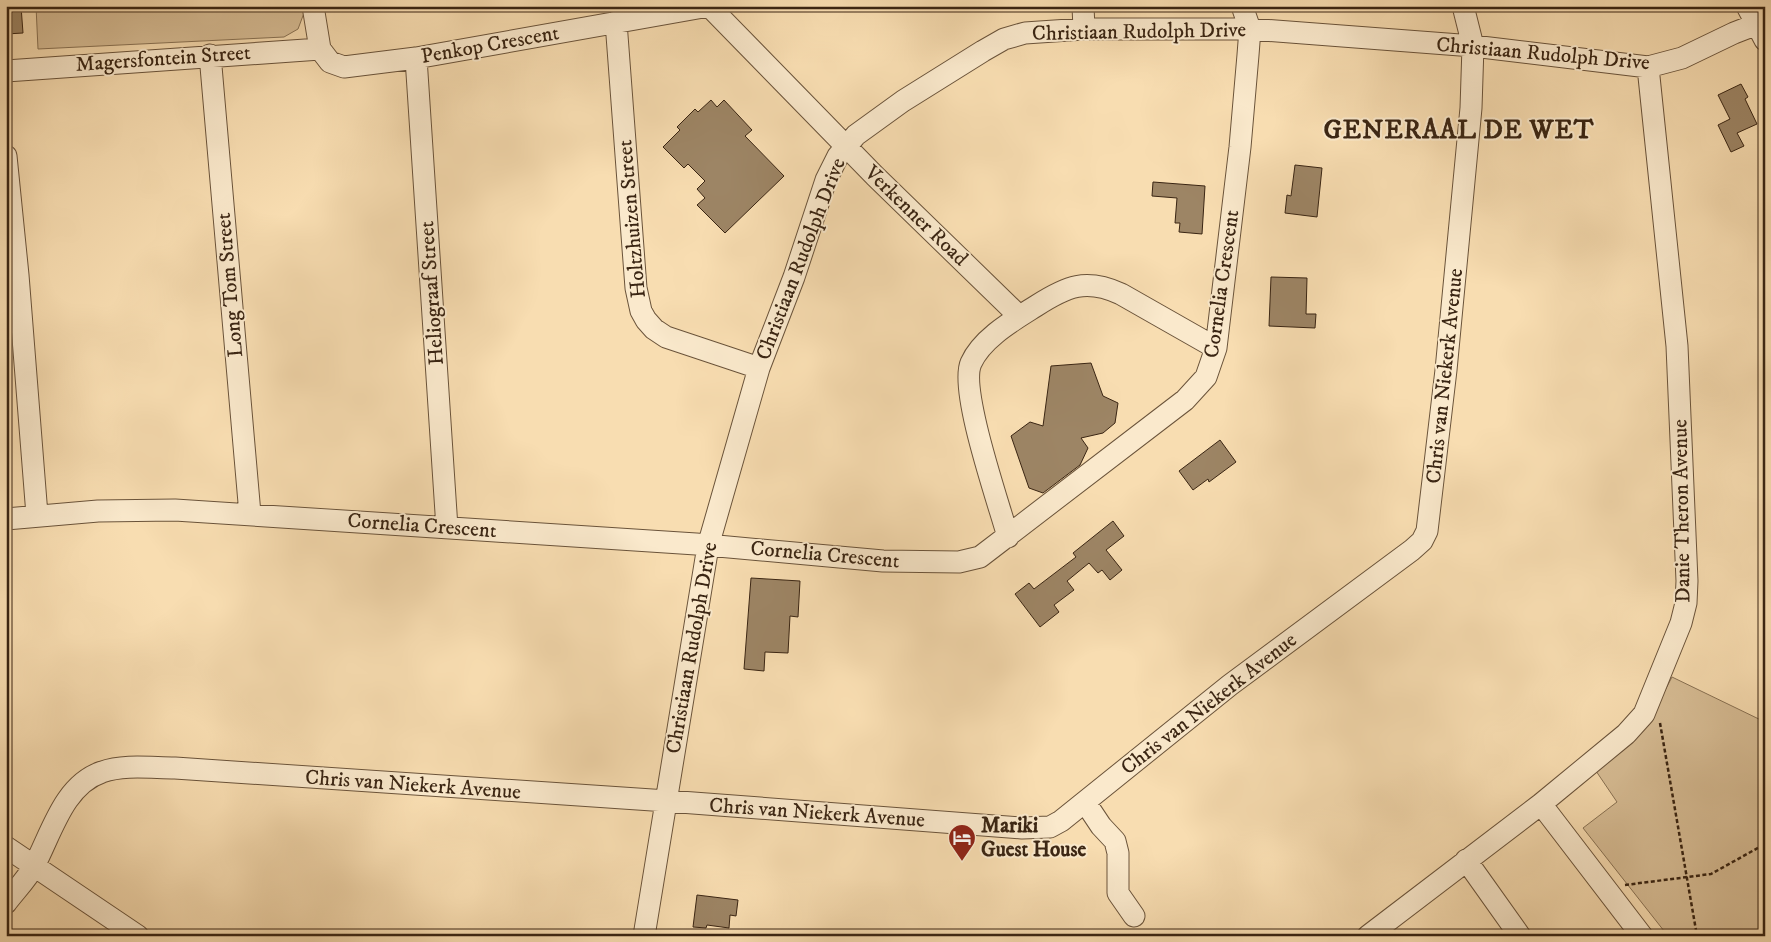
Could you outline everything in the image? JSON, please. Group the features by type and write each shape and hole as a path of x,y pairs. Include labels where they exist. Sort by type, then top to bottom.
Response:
{"street":[{"path":"313,6 320,49"},
{"name":"Penkop Crescent","path":"320,49 330,62 344,67 416,58 709,6"},
{"name":"Verkenner Road","path":"709,6 845,146 1019,316"},
{"path":"1083,6 1084,29"},
{"name":"Cornelia Crescent","path":"6,519 37,515 145,510 250,514 708,546 883,561 959,562 986,554 1190,396 1206,377 1216,348 1240,147 1250,29 1242,6"},
{"name":"Chris van Niekerk Avenue","path":"6,903 34,867 57,815 77,790 96,774 116,769 175,768 1039,828 1061,821 1230,685 1406,555 1422,541 1427,531 1431,514 1446,370 1471,108 1474,46 1463,6"},
{"name":"Holtzhuizen Street","path":"616,22 634,269 640,311 654,329 666,337 760,368"},
{"name":"Christiaan Rudolph Drive","path":"644,936 708,546 760,368 794,277 826,180 845,146 874,121 903,101 1004,40 1025,33 1084,29 1250,29 1474,46 1648,67 1682,58 1758,23"},
{"name":"Magersfontein Street","path":"6,71 210,55 320,49"},
{"name":"Long Tom Street","path":"210,55 250,514"},
{"name":"Heliograaf Street","path":"416,58 447,528"},
{"name":"Danie Theron Avenue","path":"1368,936 1541,804 1626,734 1644,714 1681,623 1686,603 1687,581 1677,346 1648,67"},
{"path":"6,156 18,275 37,515"},
{"path":"1008,537 975,418 968,377 970,366 977,352 1019,316 1053,295 1073,286 1096,285 1121,294 1216,348"},
{"path":"1085,802 1101,826 1115,841 1118,853 1118,893 1134,916"},
{"path":"1541,804 1642,936"},
{"path":"6,847 138,936"},
{"path":"1466,860 1520,936"}],"path":[{"path":"1644,714 1660,722 1697,936"},
{"path":"1606,888 1711,874 1765,844"}],"shaded area":[{"path":"36,6 303,6 304,13 298,29 284,37 38,49"},
{"path":"1672,677 1765,722 1765,936 1668,936 1583,828 1617,802 1596,771 1626,748 1648,723"}],"building":[{"path":"6,6 21,6 23,33 6,34"},
{"path":"1741,84 1748,97 1745,99 1757,124 1737,133 1744,146 1731,152 1718,125 1730,119 1718,95"},
{"path":"711,100 717,107 724,100 752,130 745,136 784,176 725,233 697,205 705,198 697,189 705,181 688,164 684,168 663,147 680,130 677,127 695,109 698,112"},
{"path":"1295,165 1322,168 1317,217 1285,213 1287,195 1291,196"},
{"path":"1153,182 1205,186 1202,234 1179,232 1180,223 1175,223 1177,198 1152,196"},
{"path":"1271,277 1307,278 1306,314 1316,314 1315,328 1269,326"},
{"path":"1091,363 1103,396 1118,403 1115,423 1103,433 1081,438 1088,448 1080,465 1043,493 1029,488 1011,436 1030,422 1043,426 1051,366"},
{"path":"1220,440 1236,462 1209,482 1208,479 1193,490 1179,471"},
{"path":"1113,521 1124,536 1106,550 1122,570 1110,580 1102,570 1098,573 1089,563 1067,581 1074,590 1054,605 1059,612 1040,627 1015,594 1029,583 1034,589 1076,557 1073,553"},
{"path":"751,578 800,581 798,617 790,616 788,653 765,652 764,671 744,669"},
{"path":"697,895 738,900 736,916 730,915 729,928 707,925 706,928 693,927"}],"place":[{"name":"Mariki Guest House","path":"962,862"}],"district":[{"name":"GENERAAL DE WET","path":"1459,130"}]}
